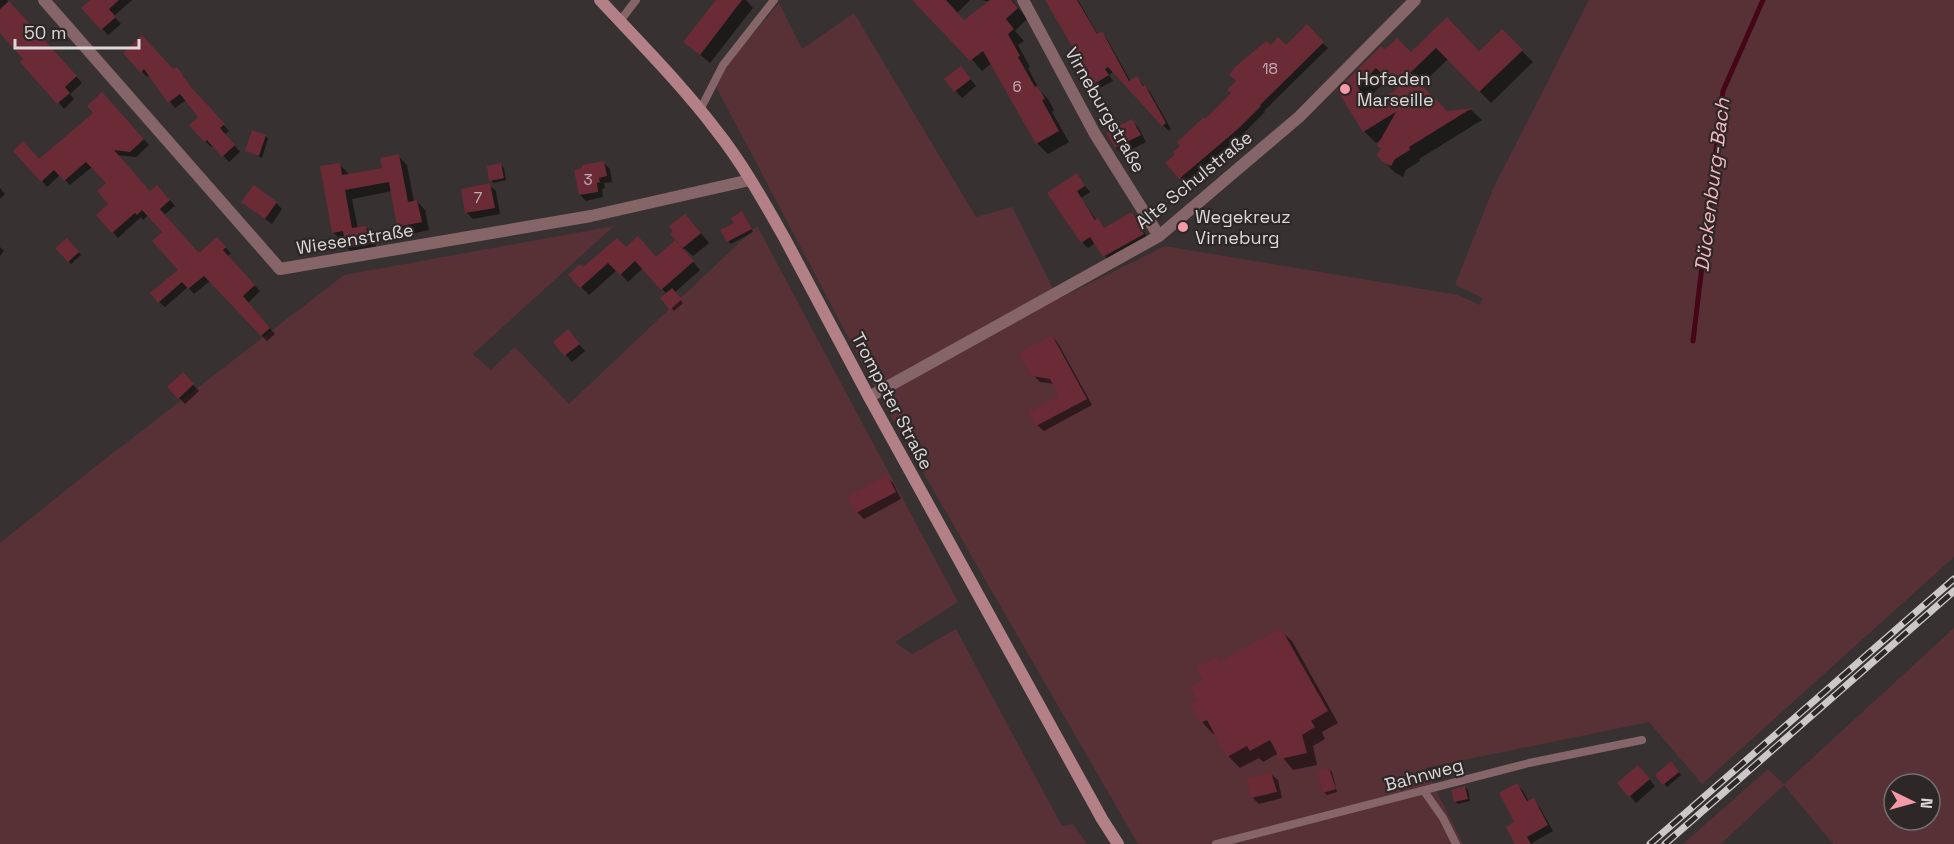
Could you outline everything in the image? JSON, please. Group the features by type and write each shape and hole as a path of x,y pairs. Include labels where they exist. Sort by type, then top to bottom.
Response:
{"main road":[{"name":"Trompeter Straße","path":"600,0 669,73 700,110 750,180 785,239 869,397 1101,819 1118,844"}],"street":[{"name":"Virneburgstraße","path":"1023,0 1095,134 1159,236"},
{"name":"Alte Schulstraße","path":"869,397 1159,236 1299,117 1415,0"},
{"name":"Wiesenstraße","path":"52,3 280,269 591,216 750,180"}],"lane":[{"path":"620,21 636,0"},
{"path":"700,110 723,65 772,1"},
{"name":"Bahnweg","path":"1216,844 1529,763 1642,740"},
{"path":"1424,791 1443,818 1456,844"}],"shaded area":[{"path":"1589,0 1954,0 1954,557 1702,784 1649,722 1425,768 1463,844 1138,844 883,403 713,81 779,3 802,49 854,13 976,217 1012,207 1058,299 1165,246 1458,295 1480,305 1483,298 1455,285 1493,189"},
{"path":"614,226 473,354 491,370 515,347 569,404 757,226 958,602 895,642 912,654 956,629 1062,826 1073,824 1087,844 0,844 0,543 344,275"},
{"path":"1954,628 1954,844 1833,844 1784,785 1721,844 1683,844 1768,769 1784,784"}],"building":[{"path":"90,0 119,0 109,9 116,17 101,30 81,8"},
{"path":"716,0 742,0 700,55 683,42"},
{"path":"912,0 946,0 964,20 990,0 1011,0 1018,8 1006,19 1014,29 1008,34 1035,87 1037,86 1045,99 1042,100 1059,131 1036,144 983,51 970,61"},
{"path":"1045,0 1077,0 1097,34 1102,31 1129,81 1137,76 1143,86 1145,85 1166,123 1162,126 1108,67 1105,69 1109,75 1094,84"},
{"path":"9,1 77,76 65,87 70,93 57,104 20,62 23,59 0,33 0,9"},
{"path":"1447,17 1479,51 1502,29 1523,50 1479,92 1436,48 1410,73 1447,111 1472,108 1409,147 1410,150 1395,159 1391,166 1381,161 1377,155 1381,148 1377,146 1396,112 1363,132 1337,90 1381,46 1385,49 1397,38 1411,52","holes":["1376,68 1397,89 1369,106 1358,87"]},
{"path":"1307,24 1324,42 1239,128 1179,179 1165,163 1180,146 1177,142 1231,93 1227,90 1236,81 1229,75 1235,67 1266,41 1271,45 1278,37 1286,45"},
{"path":"142,35 173,69 177,67 192,88 225,124 220,128 235,145 222,157 189,125 198,117 180,94 168,103 144,69 141,73 123,53"},
{"path":"961,66 971,79 954,92 944,79"},
{"path":"102,92 144,139 130,152 114,150 150,191 157,185 170,200 160,209 198,252 217,237 226,247 223,250 255,285 243,296 270,328 261,336 204,276 188,289 182,282 158,303 150,293 178,270 152,241 162,232 142,210 137,215 135,213 112,233 96,215 108,204 97,191 106,183 86,162 64,181 54,170 41,182 13,151 23,141 39,159 93,113 87,106"},
{"path":"1132,119 1141,135 1115,148 1106,133"},
{"path":"252,130 266,135 259,156 245,151"},
{"path":"399,154 408,202 417,200 422,222 397,227 389,182 345,190 352,228 366,226 369,244 346,248 343,231 332,233 320,166 340,163 342,175 382,168 380,158"},
{"path":"604,161 607,176 599,178 598,192 579,195 574,170 582,168 582,165"},
{"path":"501,163 504,178 489,181 487,166"},
{"path":"1077,173 1085,186 1077,191 1095,220 1098,218 1104,228 1132,212 1144,234 1103,257 1090,237 1081,243 1047,193"},
{"path":"490,183 495,208 465,213 461,189"},
{"path":"254,185 277,202 265,219 241,202"},
{"path":"742,211 752,229 727,242 720,230 734,223 731,218"},
{"path":"685,214 701,233 683,248 670,234 673,232 669,226"},
{"path":"638,236 656,257 675,240 694,261 661,290 635,261 620,275 608,263 580,288 568,275 580,264 583,267 617,238 626,247"},
{"path":"67,238 79,252 68,262 55,248"},
{"path":"672,288 682,299 670,310 660,298"},
{"path":"568,329 580,344 564,356 553,342"},
{"path":"1052,335 1087,399 1036,426 1029,412 1059,396 1050,379 1032,376 1019,353"},
{"path":"183,372 194,384 178,399 167,387"},
{"path":"887,475 896,492 856,513 847,497"},
{"path":"1281,628 1328,711 1311,721 1315,727 1302,735 1307,753 1280,759 1270,740 1250,751 1247,746 1227,757 1207,720 1200,723 1190,704 1197,700 1190,687 1203,680 1196,668 1217,656 1220,661"},
{"path":"1671,761 1679,772 1663,785 1655,775"},
{"path":"1638,765 1650,779 1629,797 1617,783"},
{"path":"1329,768 1336,789 1323,793 1316,772"},
{"path":"1271,772 1277,792 1251,798 1246,779"},
{"path":"1517,783 1527,801 1534,798 1548,825 1527,837 1531,844 1515,844 1506,827 1514,822 1499,793"},
{"path":"1465,786 1468,799 1454,802 1451,790"}],"waterway":[{"name":"Dückenburg-Bach","path":"1693,341 1723,91 1763,0"}],"railway":[{"path":"1650,844 1954,579"},
{"path":"1665,844 1954,591"}],"place":[{"name":"Hofaden Marseille","path":"1345,89"},
{"name":"Wegekreuz Virneburg","path":"1183,227"}]}
